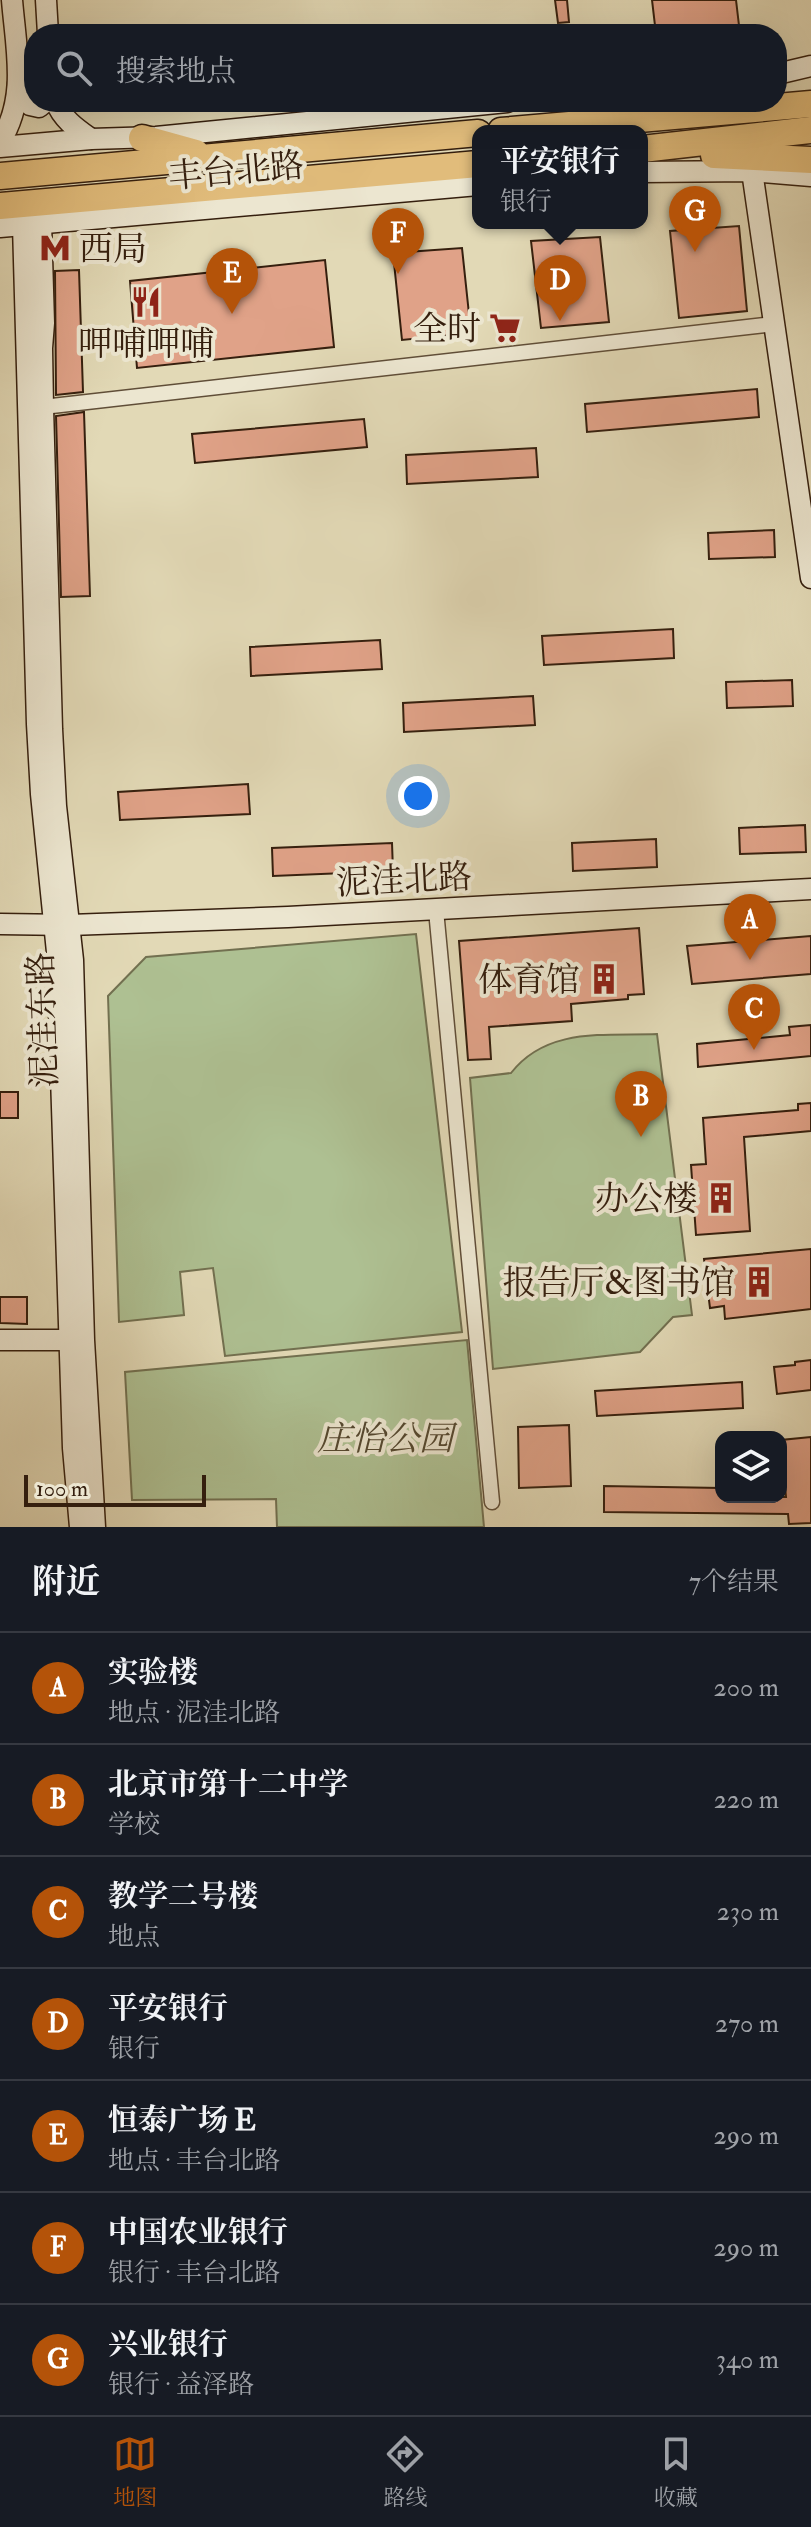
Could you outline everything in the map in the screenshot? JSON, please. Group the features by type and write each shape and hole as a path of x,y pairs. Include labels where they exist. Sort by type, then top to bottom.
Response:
{"highway":[{"path":"787,94 811,87"},
{"path":"787,106 811,104"},
{"path":"567,125 711,112"},
{"path":"648,151 811,130"},
{"name":"丰台北路","path":"0,176 472,134"},
{"path":"142,138 211,157"},
{"path":"753,163 811,151"},
{"path":"648,153 753,163 811,160"},
{"name":"丰台北路","path":"0,206 472,165"}],"street":[{"path":"0,145 17,105 12,0"},
{"path":"46,0 47,24"},
{"path":"787,72 811,66"},
{"path":"18,84 24,94"},
{"path":"61,112 74,128 91,139"},
{"name":"丰台北路","path":"0,145 142,138 406,112"},
{"path":"648,172 753,163 811,176"},
{"path":"753,163 811,578"},
{"name":"丰台北路","path":"0,227 472,186"},
{"name":"泥洼东路","path":"32,224 24,265 37,724 41,794 63,924"},
{"name":"泥洼东路","path":"32,224 44,323 43,407 55,791 95,1527"},
{"path":"24,265 33,261 37,265 42,348"},
{"path":"43,407 774,324"},
{"name":"泥洼北路","path":"0,924 436,910 811,889"},
{"path":"436,910 492,1502"},
{"path":"0,1340 83,1340"},
{"name":"泥洼东路","path":"80,1527 73,1448 83,1340"}],"green space":[{"path":"416,934 462,1332 225,1356 213,1268 180,1272 184,1315 119,1322 108,996 146,957"},
{"path":"657,1034 692,1315 673,1317 640,1352 493,1369 470,1078 511,1073 525,1058 559,1041 597,1035"},
{"name":"庄怡公园","path":"467,1340 484,1527 277,1527 276,1499 132,1500 125,1372"}],"building":[{"path":"555,0 567,0 569,22 558,23"},
{"path":"652,0 736,0 739,24 655,24"},
{"path":"739,226 747,311 679,318 670,231"},
{"path":"600,237 609,322 541,328 531,241"},
{"path":"462,248 471,333 402,340 393,253"},
{"path":"325,260 334,347 137,368 130,281"},
{"path":"79,270 83,392 56,395 55,271"},
{"path":"757,389 759,417 587,432 585,404"},
{"path":"84,412 90,596 61,597 56,416"},
{"path":"364,419 367,447 195,463 192,434"},
{"path":"536,448 538,477 407,484 406,455"},
{"path":"774,530 775,557 709,559 708,533"},
{"path":"673,629 674,658 544,665 542,636"},
{"path":"380,640 382,669 251,676 250,647"},
{"path":"792,680 793,706 727,708 726,682"},
{"path":"533,696 535,725 404,732 403,703"},
{"path":"248,784 250,814 120,820 118,792"},
{"path":"805,825 806,852 740,854 739,828"},
{"path":"656,839 657,867 573,871 572,843"},
{"path":"392,843 393,871 273,876 272,848"},
{"path":"639,928 644,994 628,995 628,999 571,1004 572,1021 489,1027 491,1059 468,1060 459,941"},
{"path":"811,936 811,974 692,984 687,946"},
{"path":"811,1025 811,1056 698,1067 697,1044 790,1035 789,1027"},
{"path":"0,1092 18,1092 18,1118 0,1118"},
{"path":"811,1103 811,1131 744,1137 750,1231 696,1235 691,1165 706,1164 703,1118 798,1110 798,1104"},
{"name":"报告厅&图书馆","path":"811,1249 811,1309 725,1319 724,1306 710,1308 704,1259"},
{"path":"0,1297 27,1297 27,1324 0,1323"},
{"path":"811,1360 811,1390 777,1394 774,1367"},
{"path":"742,1382 743,1408 597,1416 595,1391"},
{"path":"569,1425 571,1486 519,1488 518,1427"},
{"path":"811,1437 811,1523 789,1524 788,1514 604,1512 604,1486 715,1488 715,1503 787,1503 787,1439"}],"place":[{"name":"西局","path":"55,248"},
{"name":"兴业银行","path":"695,252"},
{"name":"中国农业银行","path":"398,274"},
{"name":"呷哺呷哺","path":"146,302"},
{"name":"恒泰广场 E","path":"232,314"},
{"name":"平安银行","path":"560,321"},
{"name":"全时","path":"505,328"},
{"name":"实验楼","path":"750,960"},
{"name":"体育馆","path":"604,979"},
{"name":"教学二号楼","path":"754,1050"},
{"name":"北京市第十二中学","path":"641,1137"},
{"name":"办公楼","path":"721,1198"},
{"name":"报告厅&图书馆","path":"759,1282"}]}
